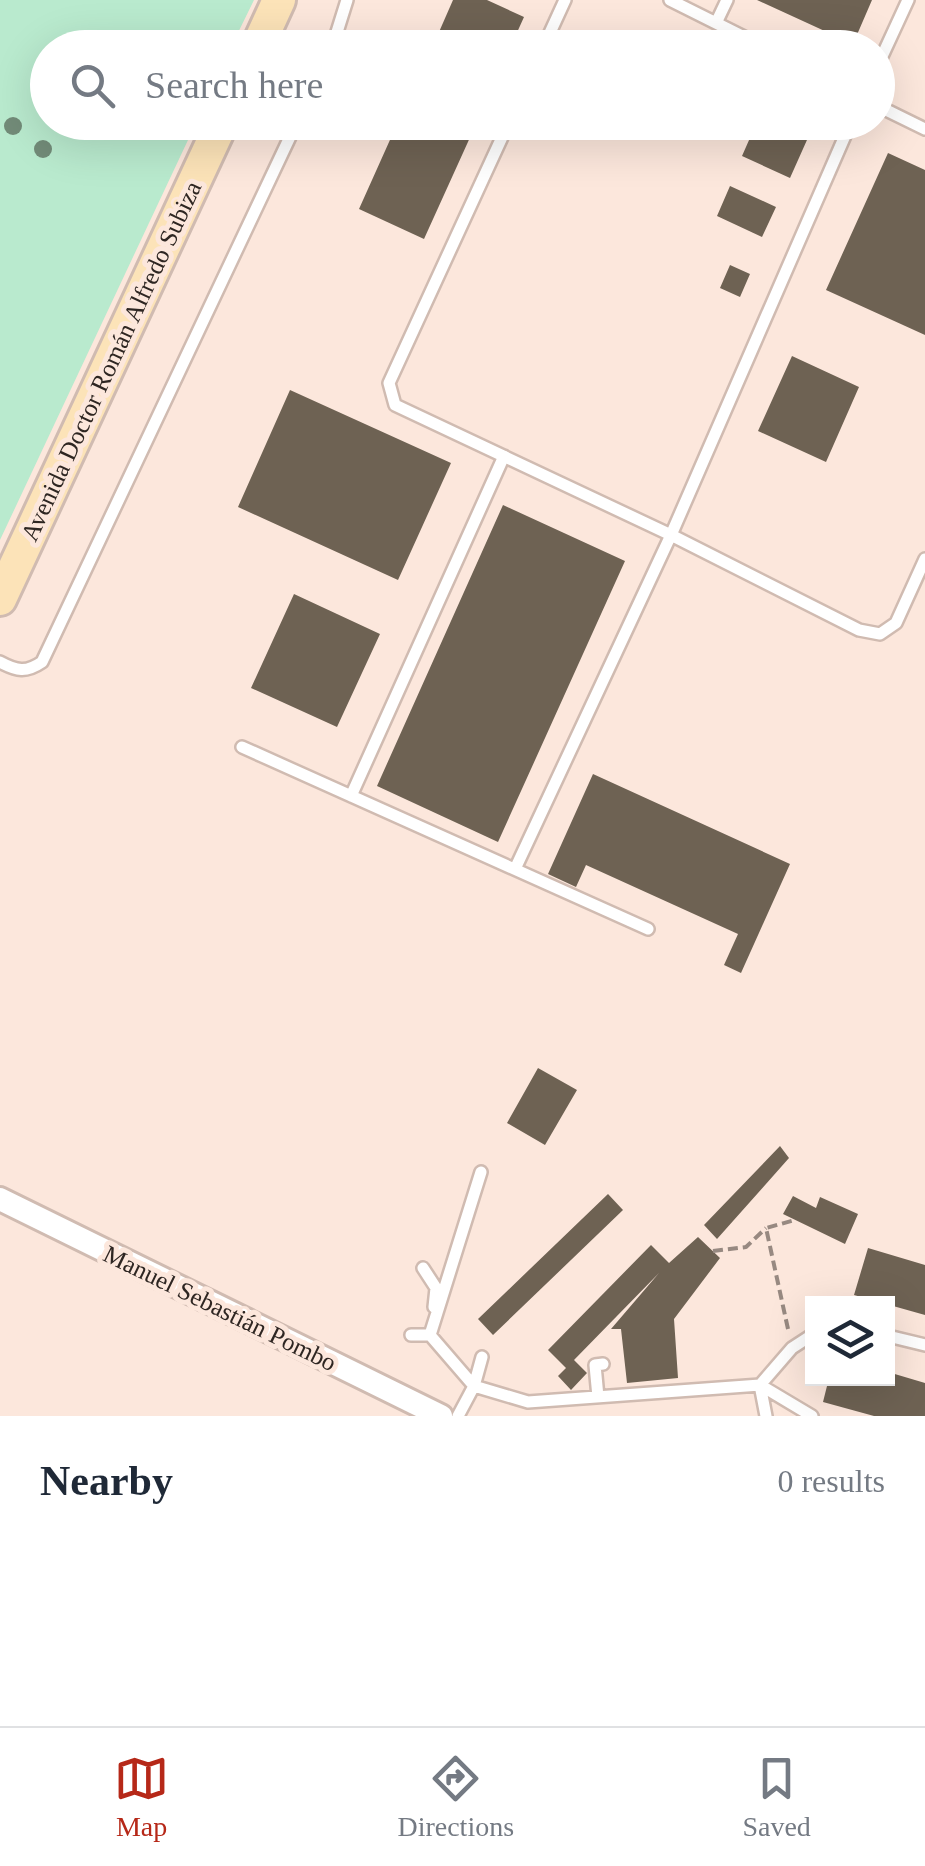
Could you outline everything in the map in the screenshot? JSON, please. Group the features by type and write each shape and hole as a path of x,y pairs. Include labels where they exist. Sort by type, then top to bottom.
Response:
{"main road":[{"path":"265,30 279,0"},
{"name":"Avenida Doctor Román Alfredo Subiza","path":"0,600 214,140"}],"street":[{"name":"Manuel Sebastián Pombo","path":"0,1200 441,1416"}],"lane":[{"path":"338,30 347,0"},
{"path":"551,30 565,0"},
{"path":"670,0 732,30"},
{"path":"717,22 727,0"},
{"path":"894,30 908,0"},
{"path":"895,114 925,129"},
{"path":"0,662 18,671 30,670 42,662 288,140"},
{"path":"500,140 389,383 395,406 671,535 859,630 880,634 896,623 925,559"},
{"path":"515,869 671,535 843,140"},
{"path":"351,796 504,456"},
{"path":"242,747 648,929"},
{"path":"430,1335 482,1172"},
{"path":"423,1268 436,1288 430,1335 474,1386 528,1402 760,1385 812,1416"},
{"path":"411,1335 430,1335"},
{"path":"895,1338 925,1345"},
{"path":"760,1385 792,1348 805,1340"},
{"path":"458,1416 474,1386 482,1356"},
{"path":"598,1397 594,1365 603,1364"},
{"path":"760,1385 766,1416"}],"path":[{"path":"713,1250 746,1247 766,1228 794,1220"},
{"path":"766,1228 792,1348"}],"green space":[{"path":"0,0 254,0 239,30 30,30 30,140 188,140 0,540"}],"building":[{"path":"453,0 487,0 524,17 518,30 440,30"},
{"path":"757,0 872,0 859,30 822,30"},
{"path":"390,140 469,140 424,239 359,209"},
{"path":"749,140 807,140 790,178 742,156"},
{"path":"888,153 925,170 925,335 826,290"},
{"path":"730,186 776,207 762,237 717,216"},
{"path":"730,265 750,274 740,297 720,288"},
{"path":"792,356 859,387 826,462 758,431"},
{"path":"290,390 451,463 398,580 238,507"},
{"path":"503,505 625,561 498,842 377,786"},
{"path":"294,594 380,634 337,727 251,688"},
{"path":"593,774 790,864 741,973 724,965 738,934 586,865 576,887 548,874"},
{"path":"538,1068 577,1090 545,1145 507,1123"},
{"path":"780,1146 789,1158 717,1239 704,1225"},
{"path":"608,1194 623,1210 493,1335 478,1319"},
{"path":"793,1196 816,1208 820,1197 858,1214 845,1244 783,1214"},
{"path":"698,1237 720,1258 674,1319 678,1378 627,1383 621,1329 611,1329 659,1273 574,1360 587,1373 571,1390 558,1376 566,1368 548,1350 651,1245 669,1263"},
{"path":"868,1248 925,1265 925,1315 895,1307 895,1296 854,1295"},
{"path":"895,1374 925,1383 925,1416 874,1416 823,1402 827,1386 895,1386"}]}
